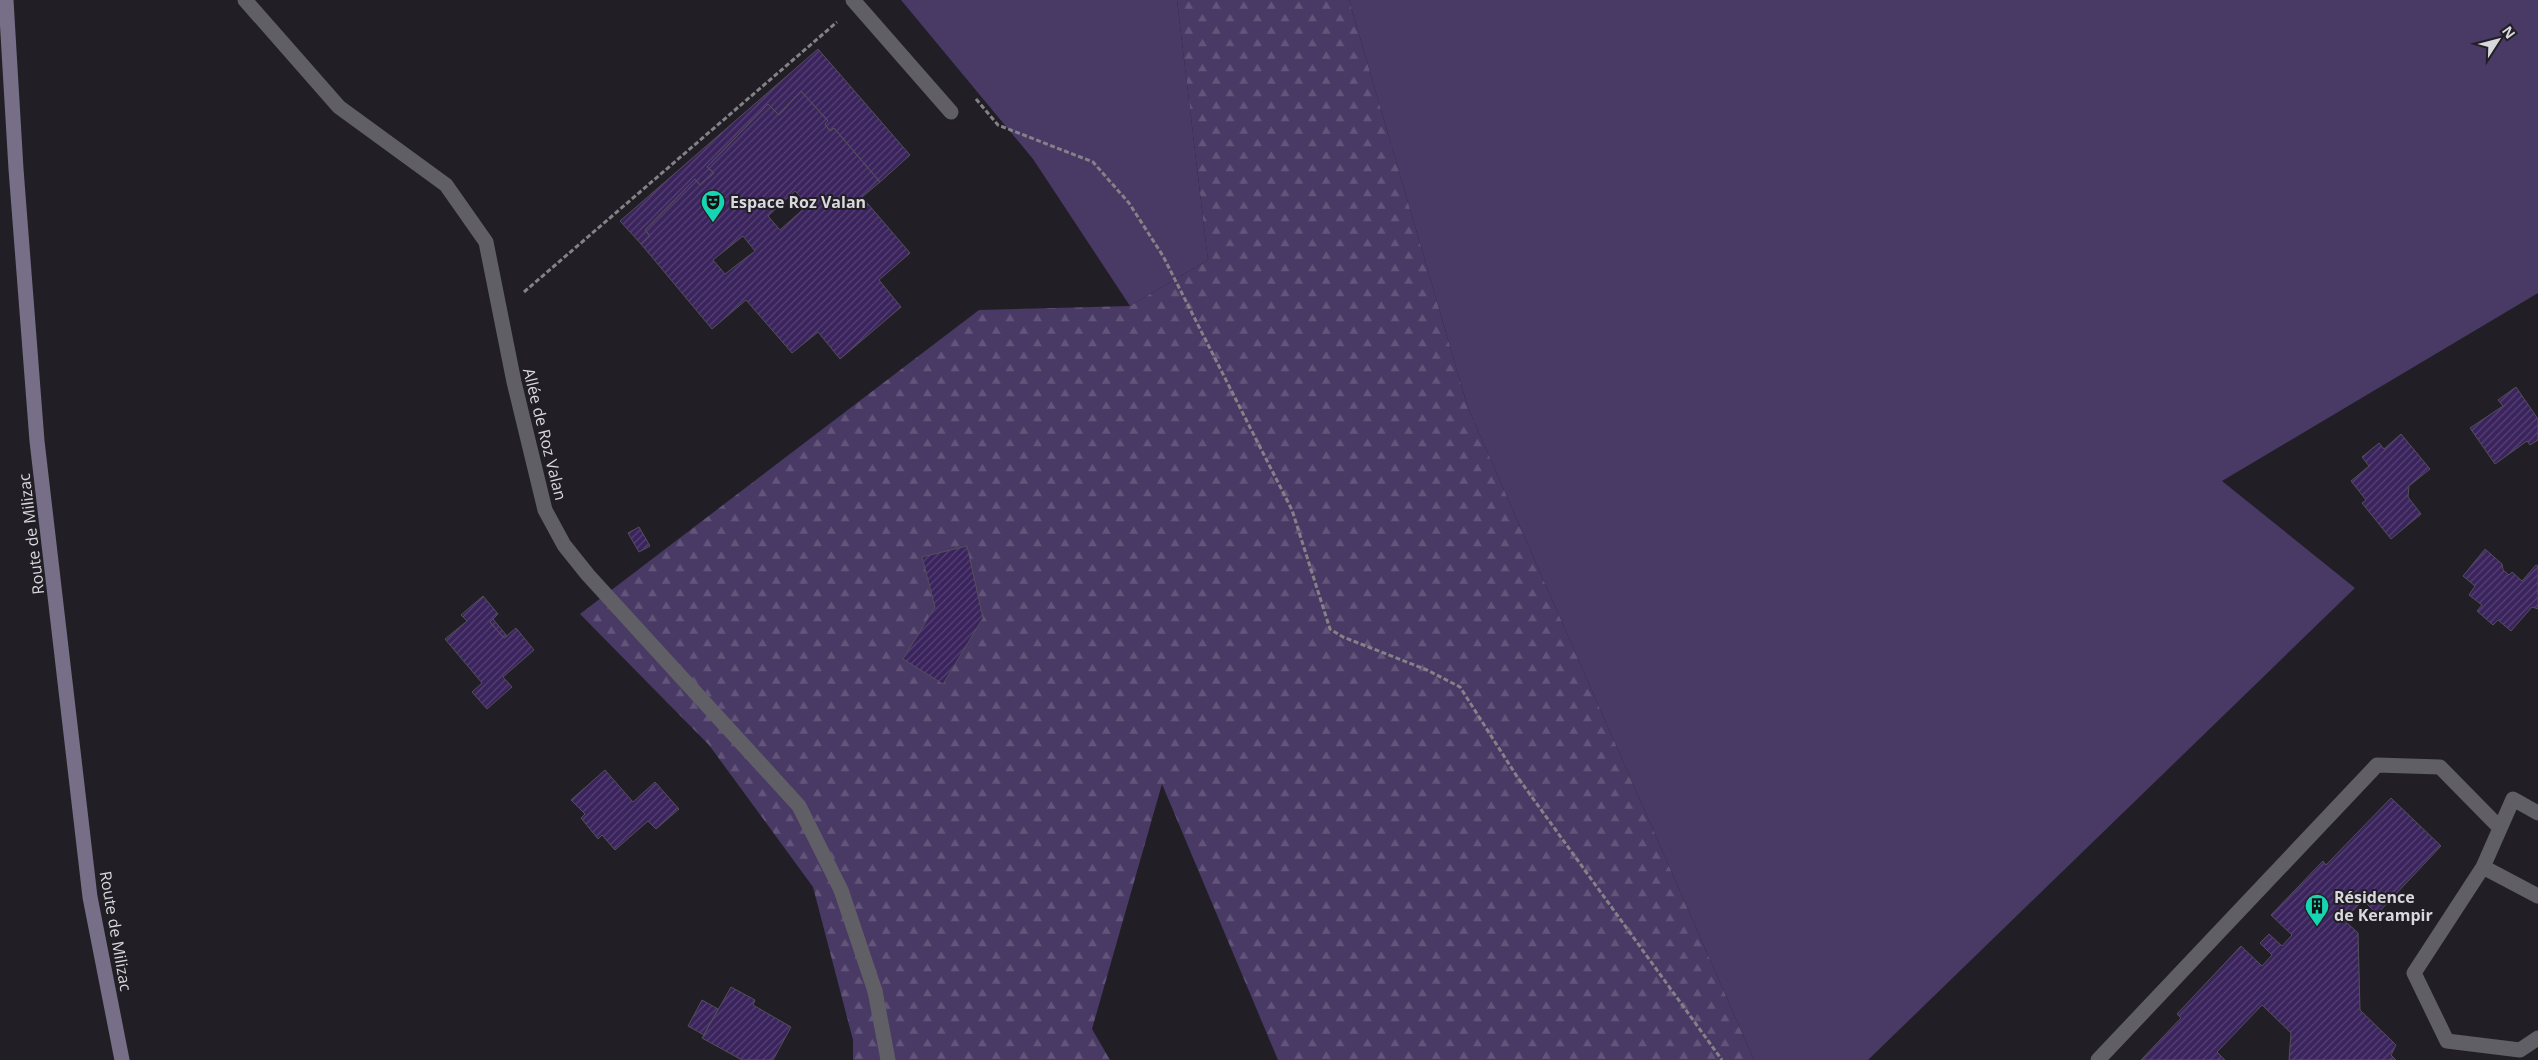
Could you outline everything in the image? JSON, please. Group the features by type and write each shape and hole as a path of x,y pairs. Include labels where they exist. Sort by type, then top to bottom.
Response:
{"main road":[{"name":"Route de Milizac","path":"6,0 16,169 38,441 90,897 122,1060"}],"street":[{"name":"Allée de Roz Valan","path":"244,0 339,107 446,185 486,242 514,382 545,510 564,545 588,575 799,806 841,890 875,991 888,1060"},
{"path":"854,0 951,112"},
{"path":"2098,1060 2377,765 2440,767 2500,828"},
{"path":"2538,813 2513,799 2482,867 2414,973 2447,1041 2520,1050 2538,1038"},
{"path":"2482,867 2538,896"}],"path":[{"path":"523,292 582,244 817,39"},
{"path":"973,96 998,125 1093,162 1129,203 1163,256 1292,510 1330,629 1343,638 1427,670 1460,687 1516,775 1722,1060"}],"green space":[{"path":"901,0 1177,0 1208,260 1130,306 1033,159"},
{"path":"1177,0 1349,0 1468,408 1754,1060 1278,1060 1162,784 1092,1029 1110,1060 853,1060 853,1040 813,887 709,745 580,614 979,310 1130,306 1208,260"},
{"path":"1349,0 2538,0 2538,293 2222,481 2355,588 1868,1060 1754,1060 1468,408"}],"building":[{"path":"818,49 910,155 880,182 834,128 830,131 825,124 828,121 801,91 779,115 768,104 707,167 714,173 700,185 695,179 645,230 650,236 641,244 620,221"},
{"name":"Espace Roz Valan","path":"801,91 828,121 825,124 830,131 834,128 880,182 862,197 910,253 879,280 901,307 840,359 818,332 792,353 746,300 712,329 641,244 650,236 645,230 695,179 700,185 714,173 707,167 768,104 779,115","holes":["795,191 808,205 780,230 768,216","743,236 755,251 725,274 713,260"]},
{"path":"2516,387 2538,419 2538,440 2530,445 2527,441 2495,464 2470,428 2503,406 2498,400"},
{"path":"2401,434 2430,469 2409,486 2408,497 2421,514 2391,539 2362,503 2366,500 2351,481 2369,466 2362,457 2379,443 2384,449"},
{"path":"639,527 650,546 639,552 628,533"},
{"path":"967,546 983,618 943,684 903,659 935,607 922,557"},
{"path":"2485,549 2502,564 2503,570 2509,575 2512,572 2522,581 2536,565 2538,566 2538,609 2532,607 2511,631 2498,620 2493,625 2477,611 2482,605 2469,595 2475,586 2463,576"},
{"path":"483,596 498,614 490,622 504,638 516,628 534,650 503,677 512,687 487,709 472,692 482,683 445,639 467,621 461,615"},
{"path":"493,619 507,636 504,638 490,622"},
{"path":"605,770 633,802 655,782 679,809 656,829 648,821 615,850 602,835 598,839 581,818 585,814 571,800"},
{"name":"Résidence de Kerampir","path":"2391,798 2441,846 2377,914 2363,900 2344,920 2358,933 2360,1010 2396,1045 2391,1055 2396,1060 2289,1060 2291,1033 2262,1005 2217,1052 2225,1060 2141,1060 2181,1018 2177,1014 2241,946 2262,966 2272,955 2260,943 2269,934 2282,946 2292,935 2271,915 2323,861 2326,865"},
{"path":"731,987 755,1000 753,1005 791,1027 773,1060 742,1060 702,1038"},
{"path":"702,1000 718,1009 704,1035 688,1026"}],"place":[{"name":"Espace Roz Valan","path":"713,223"},
{"name":"Résidence de Kerampir","path":"2317,927"}]}
